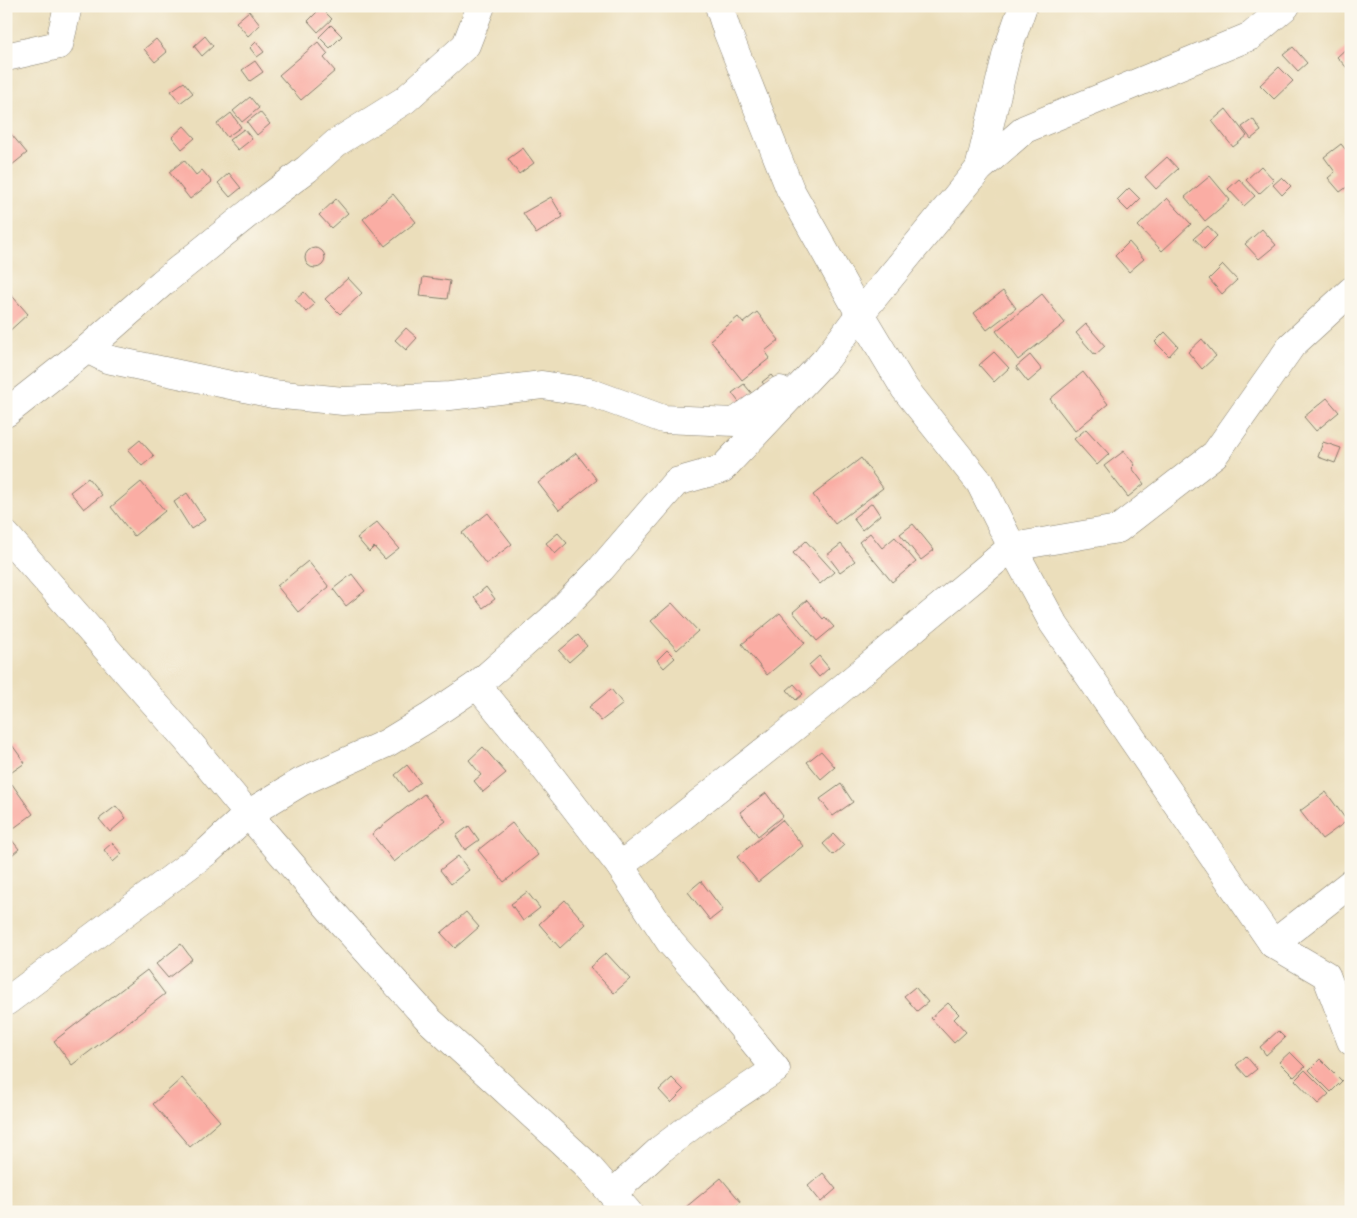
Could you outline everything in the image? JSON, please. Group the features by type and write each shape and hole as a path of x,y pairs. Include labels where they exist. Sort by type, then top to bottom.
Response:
{"street":[{"path":"6,57 59,45 68,6"},
{"path":"6,413 87,349 162,283 264,200 307,169 336,143 405,100 466,45 481,6"},
{"path":"719,6 727,31 790,189 860,314 905,389 980,483 1053,623 1273,944 1326,975 1351,1041"},
{"path":"979,169 1007,52 1023,6"},
{"path":"6,1002 208,851 248,814 302,782 387,743 476,685 557,614 601,569 676,482 722,468 826,358 979,169 1025,129 1251,36 1286,6"},
{"path":"620,866 816,710 1012,546 1118,529 1215,454 1292,345 1351,291"},
{"path":"87,349 107,360 273,394 343,401 450,396 542,384 589,392 663,419 735,422 826,358"},
{"path":"6,535 187,740 248,814 430,1021 585,1163 620,1203 661,1150 698,1122 776,1069 670,942 620,866 532,752 476,685"},
{"path":"1273,944 1351,883"}],"building":[{"path":"321,8 332,19 318,32 308,21"},
{"path":"249,11 260,25 248,36 236,22"},
{"path":"331,25 342,36 330,48 319,37"},
{"path":"205,36 213,46 202,56 194,46"},
{"path":"156,39 167,52 155,62 144,49"},
{"path":"256,42 264,52 257,57 250,48"},
{"path":"318,42 328,54 324,58 335,71 301,100 279,75"},
{"path":"1351,44 1351,67 1348,69 1337,57"},
{"path":"1293,47 1307,63 1298,71 1283,55"},
{"path":"255,61 263,72 250,81 242,70"},
{"path":"1279,67 1293,81 1274,99 1260,85"},
{"path":"184,82 193,93 180,103 171,91"},
{"path":"250,97 259,108 242,122 233,111"},
{"path":"1226,109 1247,136 1233,147 1212,121"},
{"path":"260,112 270,124 257,135 247,122"},
{"path":"231,113 241,127 227,137 217,124"},
{"path":"1253,119 1261,131 1251,139 1242,127"},
{"path":"184,126 195,138 182,149 172,137"},
{"path":"6,128 27,153 12,165 6,158"},
{"path":"244,129 252,139 238,150 229,140"},
{"path":"1341,144 1351,156 1351,184 1340,192 1328,178 1335,172 1324,157"},
{"path":"523,148 534,163 519,174 508,159"},
{"path":"1167,157 1178,169 1156,189 1145,177"},
{"path":"184,160 196,175 202,170 212,182 190,199 169,172"},
{"path":"1261,166 1274,180 1259,194 1246,180"},
{"path":"229,173 241,188 230,197 218,183"},
{"path":"1210,176 1230,200 1205,221 1185,197"},
{"path":"1282,177 1291,186 1282,195 1273,185"},
{"path":"1239,179 1255,196 1244,206 1228,189"},
{"path":"1129,188 1140,199 1128,211 1117,200"},
{"path":"393,194 416,222 385,246 363,219"},
{"path":"551,197 563,217 536,234 523,213"},
{"path":"1167,198 1191,224 1162,251 1138,226"},
{"path":"336,199 348,213 331,228 319,215"},
{"path":"1208,226 1217,236 1204,249 1194,238"},
{"path":"1262,229 1276,245 1259,259 1245,244"},
{"path":"1129,242 1144,259 1129,272 1115,256"},
{"path":"311,248 319,248 325,254 325,262 319,268 311,268 305,262 305,254"},
{"path":"1223,265 1237,280 1222,294 1209,279"},
{"path":"423,277 450,281 447,299 420,296"},
{"path":"348,278 362,293 340,314 325,299"},
{"path":"6,289 28,314 6,334"},
{"path":"1003,291 1016,308 987,330 974,313"},
{"path":"304,292 315,304 306,312 295,300"},
{"path":"1042,294 1065,323 1018,360 996,331"},
{"path":"757,312 779,340 765,351 770,358 742,380 710,340 738,317 743,323"},
{"path":"1086,324 1105,346 1095,355 1076,333"},
{"path":"406,328 417,338 406,350 395,340"},
{"path":"1165,332 1178,346 1169,356 1155,342"},
{"path":"1202,339 1216,356 1202,369 1188,352"},
{"path":"994,352 1009,368 994,382 979,365"},
{"path":"1030,355 1042,370 1028,382 1016,367"},
{"path":"1083,372 1108,404 1075,431 1050,399"},
{"path":"771,375 780,386 771,393 762,382"},
{"path":"744,384 754,396 741,405 732,393"},
{"path":"1327,398 1339,412 1316,431 1304,417"},
{"path":"1086,429 1109,454 1097,465 1074,439"},
{"path":"140,440 154,456 142,466 128,450"},
{"path":"1323,442 1341,448 1335,463 1318,457"},
{"path":"1124,451 1135,465 1132,468 1144,484 1128,497 1104,466"},
{"path":"576,453 597,480 559,510 538,483"},
{"path":"861,458 883,488 835,524 813,495"},
{"path":"88,478 102,495 84,509 70,492"},
{"path":"141,482 165,511 134,536 111,507"},
{"path":"187,493 205,520 191,529 174,502"},
{"path":"872,503 880,515 862,530 853,518"},
{"path":"488,513 512,544 486,564 462,533"},
{"path":"377,522 399,548 385,559 374,547 369,552 357,538"},
{"path":"913,524 934,550 921,560 900,534"},
{"path":"558,533 567,543 555,554 546,543"},
{"path":"870,533 882,548 895,537 916,562 892,582 859,542"},
{"path":"806,541 834,572 820,584 793,553"},
{"path":"841,544 855,561 840,572 827,555"},
{"path":"308,561 329,587 298,612 277,586"},
{"path":"352,574 365,591 346,606 333,589"},
{"path":"486,587 495,599 483,608 474,597"},
{"path":"807,600 823,619 825,617 834,627 817,641 793,612"},
{"path":"672,603 698,631 677,650 651,621"},
{"path":"780,613 805,643 767,675 742,644"},
{"path":"578,635 587,646 569,662 559,651"},
{"path":"667,650 675,658 664,668 657,660"},
{"path":"819,656 829,668 819,677 809,665"},
{"path":"794,684 803,694 796,700 787,690"},
{"path":"611,689 623,704 601,721 589,707"},
{"path":"12,745 25,763 9,774 6,770 6,749"},
{"path":"483,747 506,773 483,792 474,781 481,775 469,760"},
{"path":"821,751 835,767 821,779 807,762"},
{"path":"407,765 420,782 408,792 395,775"},
{"path":"12,784 33,814 14,828 6,817 6,789"},
{"path":"841,784 853,802 833,816 820,799"},
{"path":"1326,792 1347,821 1322,839 1300,811"},
{"path":"766,793 783,816 758,836 740,812"},
{"path":"424,794 446,821 394,862 372,834"},
{"path":"116,806 126,818 110,832 99,819"},
{"path":"782,820 803,846 758,882 737,857"},
{"path":"512,823 538,855 504,882 478,850"},
{"path":"469,826 479,840 465,850 456,836"},
{"path":"834,834 844,845 833,855 823,844"},
{"path":"6,835 19,849 6,860"},
{"path":"112,843 122,854 113,862 104,850"},
{"path":"458,856 469,870 451,884 440,870"},
{"path":"701,881 723,910 710,920 688,892"},
{"path":"527,892 540,908 523,921 511,904"},
{"path":"565,900 586,924 560,948 539,924"},
{"path":"466,912 479,927 455,948 441,933"},
{"path":"181,944 192,959 168,978 156,964"},
{"path":"606,953 630,979 614,993 590,967"},
{"path":"147,970 165,994 72,1065 54,1041"},
{"path":"915,987 928,1002 917,1011 904,996"},
{"path":"948,1003 959,1014 954,1019 966,1032 954,1043 931,1018"},
{"path":"1278,1031 1285,1038 1266,1055 1260,1047"},
{"path":"1290,1052 1305,1067 1294,1077 1279,1062"},
{"path":"1246,1056 1257,1069 1247,1077 1236,1065"},
{"path":"1320,1059 1342,1081 1331,1092 1309,1070"},
{"path":"1305,1070 1329,1094 1318,1104 1295,1080"},
{"path":"182,1078 220,1121 190,1147 153,1104"},
{"path":"672,1078 684,1090 671,1103 659,1090"},
{"path":"823,1173 836,1189 821,1202 808,1186"},
{"path":"721,1178 741,1202 730,1212 680,1212"}]}
